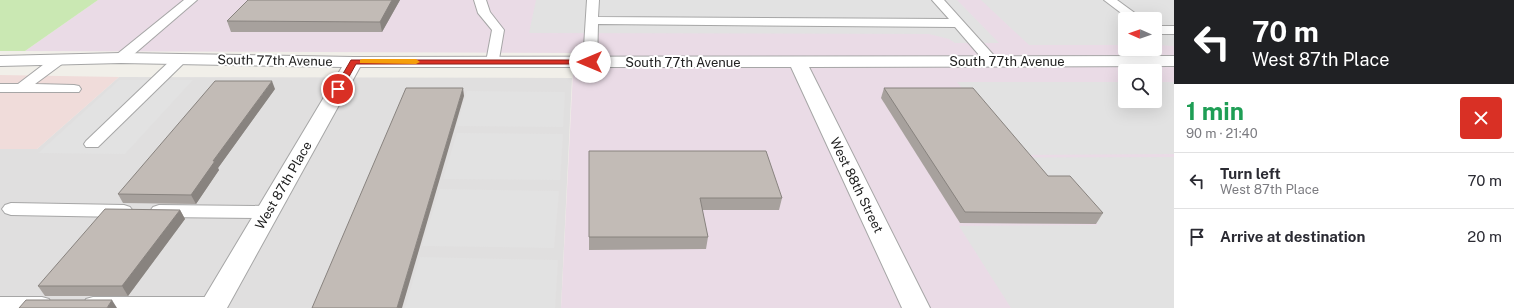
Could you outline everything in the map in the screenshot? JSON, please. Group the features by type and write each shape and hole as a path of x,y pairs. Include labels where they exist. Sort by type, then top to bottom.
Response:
{"street":[{"name":"South 77th Avenue","path":"0,61 57,61 121,58 354,62 798,62 991,60 1174,61"},
{"name":"West 87th Place","path":"213,307 354,62"},
{"name":"West 88th Street","path":"798,62 916,308"}],"lane":[{"path":"121,58 192,0"},
{"path":"480,0 484,13 498,30 492,62"},
{"path":"590,62 593,0"},
{"path":"938,0 991,60"},
{"path":"1110,0 1127,12"},
{"path":"592,20 958,23"},
{"path":"1162,30 1174,30"},
{"path":"92,144 180,59"},
{"path":"21,88 57,61"},
{"path":"0,88 74,89"},
{"path":"11,209 268,212"},
{"path":"0,305 213,307"}],"shaded area":[{"path":"98,0 1174,0 1174,308 561,308 574,53 25,51"},
{"path":"536,0 957,0 999,43 955,43 949,39 929,34 529,33"},
{"path":"981,0 1174,0 1174,46 1162,45 1162,12 1118,12 1118,45 1029,45"},
{"path":"0,75 119,77 37,149 0,149"},
{"path":"119,77 572,78 561,308 0,308 0,149 37,149"},
{"path":"119,80 193,80 125,154 38,153"},
{"path":"957,82 1118,82 1118,108 1162,108 1162,82 1174,82 1174,154 1017,155"},
{"path":"467,91 565,92 563,127 457,126"},
{"path":"457,133 563,134 560,180 443,179"},
{"path":"1174,157 1174,308 1011,308 959,226 1098,225 1063,184 919,158"},
{"path":"440,189 559,191 554,248 422,246"},
{"path":"420,257 558,260 555,308 405,308"}],"green space":[{"path":"0,0 98,0 25,51 0,51"}],"building":[{"path":"248,0 392,0 380,22 227,21"},
{"path":"215,81 272,81 213,161 215,161 191,195 118,194"},
{"path":"406,88 463,88 397,308 312,308"},
{"path":"884,88 973,88 1048,176 1070,176 1103,213 965,212"},
{"path":"589,151 766,151 782,198 700,198 708,237 589,237"},
{"path":"105,209 180,210 122,286 38,286"},
{"path":"26,300 112,300 107,308 19,308"}],"slow traffic":[{"path":"362,62 416,62"}],"route":[{"path":"338,89 354,62 590,62"}]}
